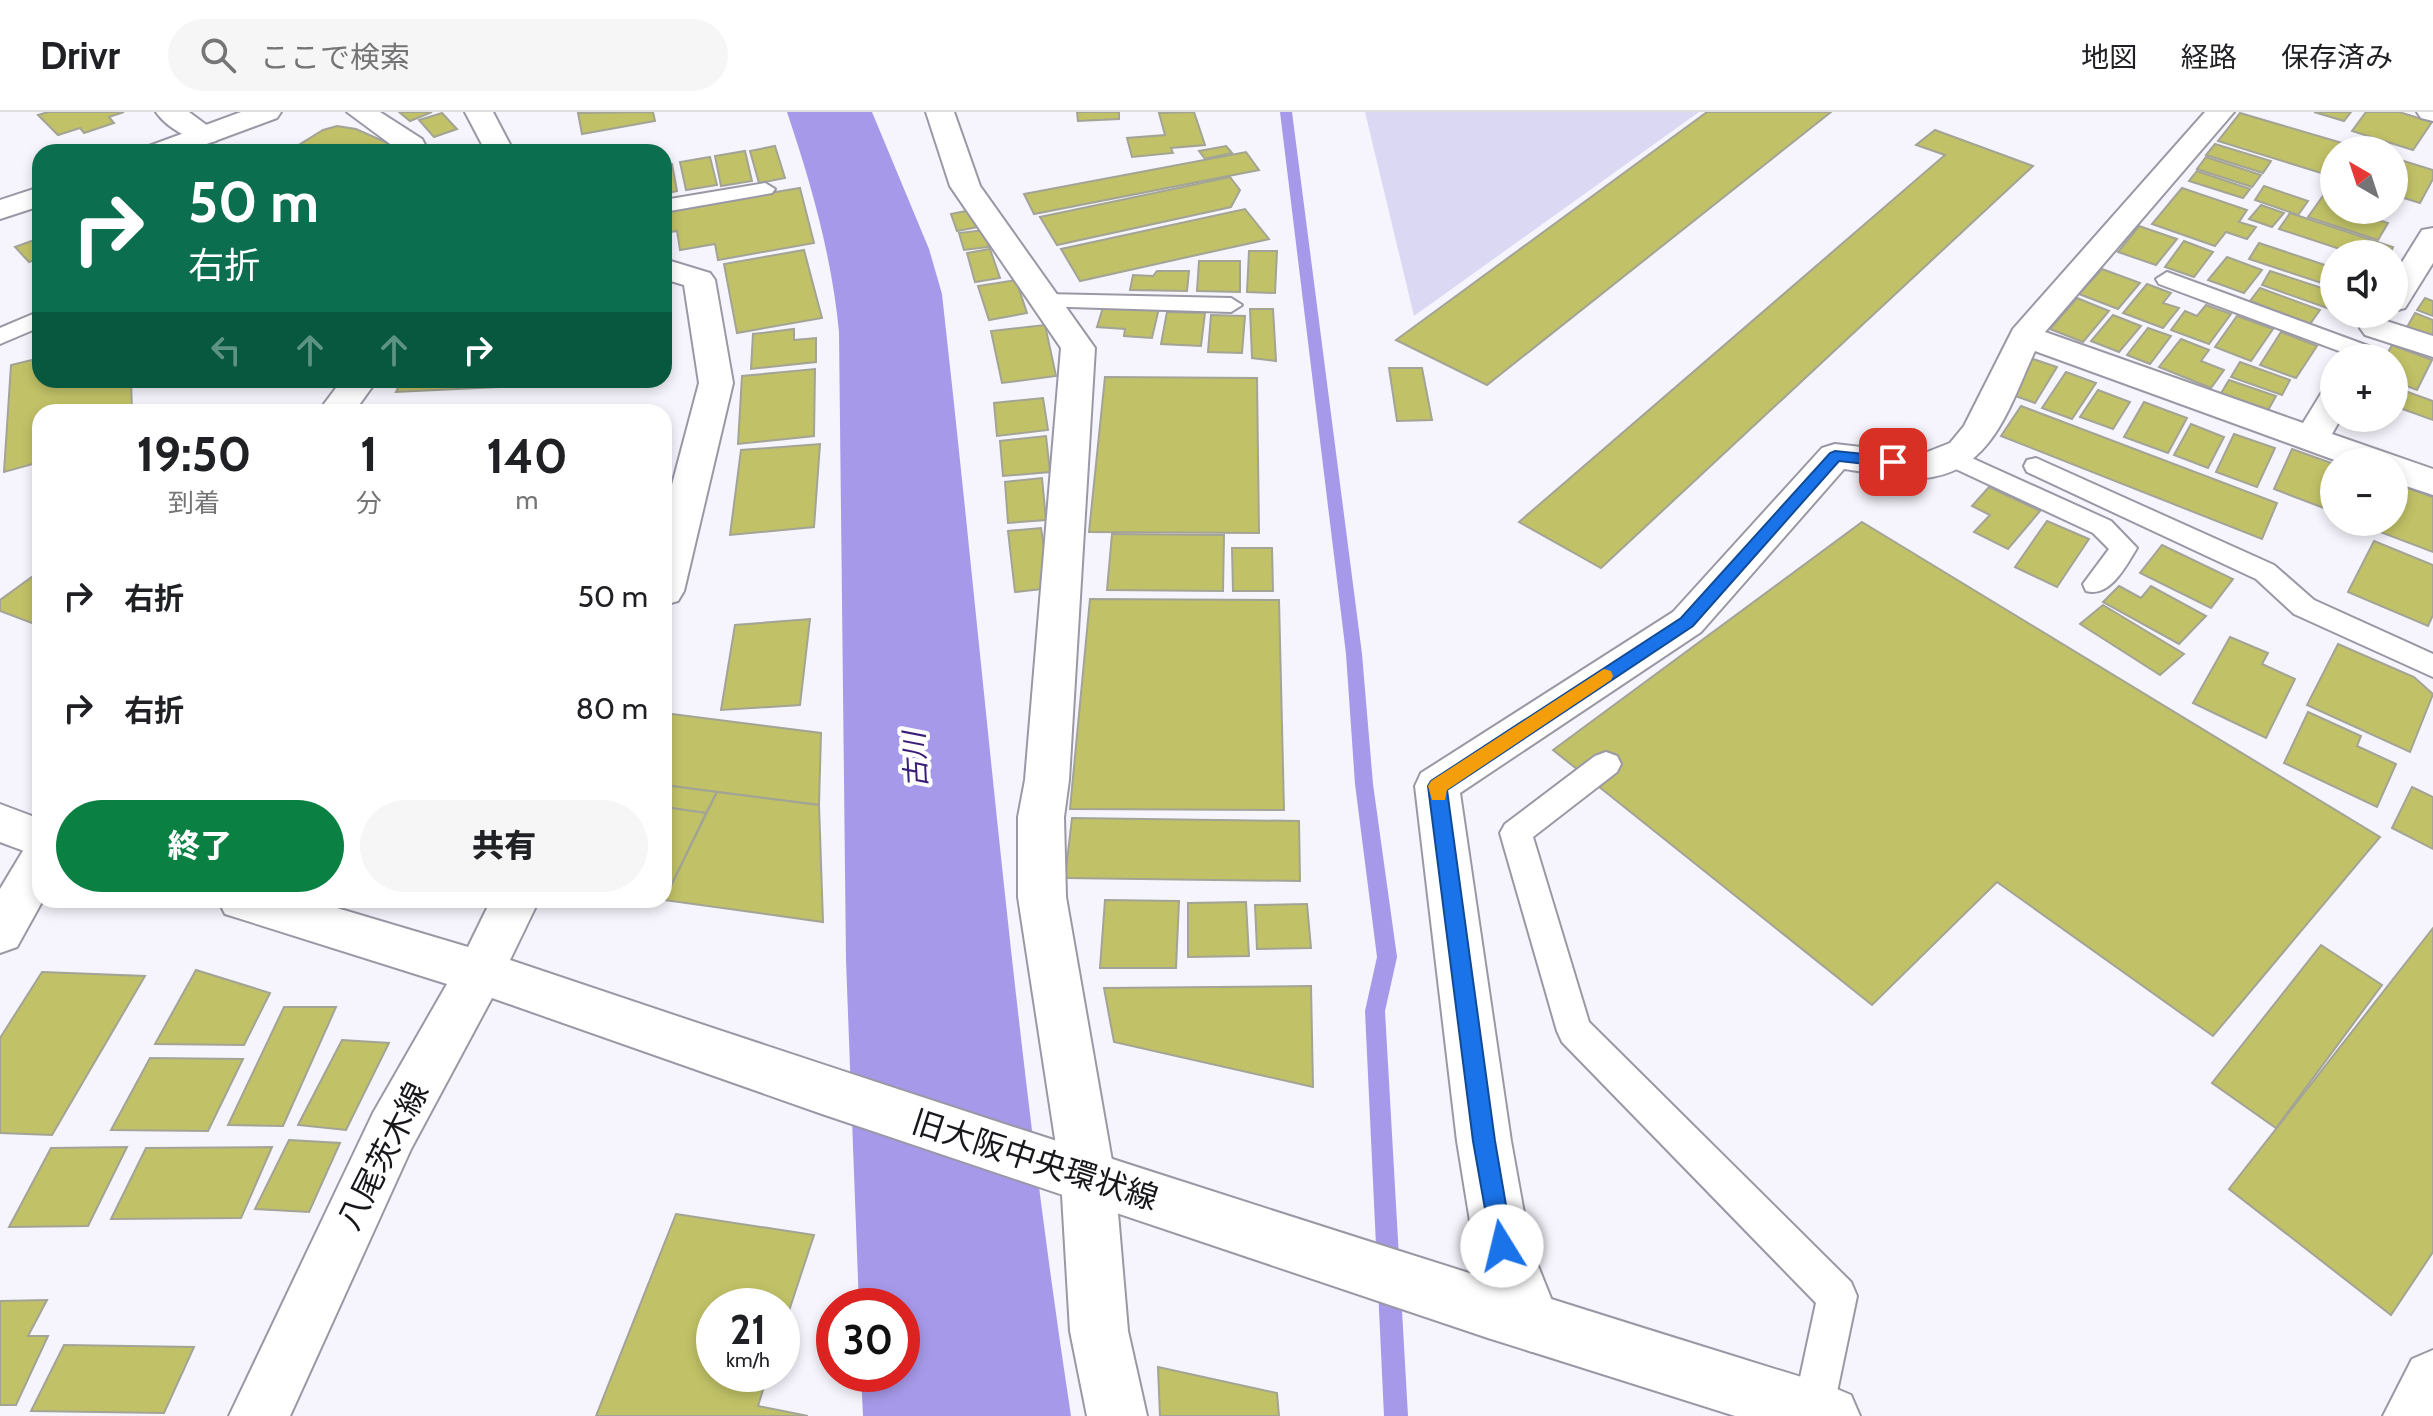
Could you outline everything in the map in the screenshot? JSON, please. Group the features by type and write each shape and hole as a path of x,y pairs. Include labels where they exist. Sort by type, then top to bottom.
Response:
{"street":[{"path":"170,112 206,135"},
{"path":"181,144 267,112"},
{"path":"361,112 410,144"},
{"path":"479,112 496,144"},
{"path":"940,112 965,186 1078,348 1047,780 1041,817 1042,897 1070,1172 1117,1416"},
{"path":"1510,1316 1437,786 1687,622 1835,456 1922,466 1954,458 1971,444 2025,336 2054,299 2220,112"},
{"path":"0,210 32,199"},
{"path":"2431,244 2376,331 2433,347"},
{"path":"672,271 699,280 716,383 672,559"},
{"path":"2025,336 2336,448"},
{"path":"2311,439 2320,424"},
{"path":"2408,473 2433,483"},
{"path":"0,823 32,835"},
{"path":"0,932 32,877"},
{"name":"旧大阪中央環状線","path":"268,908 480,972 1070,1172 1510,1316 1822,1413"},
{"name":"八尾茨木線","path":"259,1416 392,1131 480,972 511,908"},
{"path":"2413,1416 2433,1380"}],"lane":[{"path":"672,205 765,189"},
{"path":"2167,279 2376,331"},
{"path":"1045,301 1231,305"},
{"path":"0,337 32,322"},
{"path":"1954,458 2102,527 2124,548 2096,584"},
{"path":"2036,466 2265,572 2304,607 2433,666"},
{"path":"1606,764 1516,833 1574,1031 1837,1296 1822,1413"}],"shaded area":[{"path":"1365,112 1699,112 1414,316"}],"water":[{"name":"古川","path":"787,112 872,112 929,249 942,294 1016,996 1071,1416 863,1416 862,1392 920,1392 920,1288 858,1288 846,960 839,332 831,276 804,166"}],"building":[{"path":"48,112 124,112 109,117 114,123 84,133 80,128 58,135 38,115"},
{"path":"399,112 432,112 410,121"},
{"path":"653,112 655,121 582,134 578,113"},
{"path":"1077,112 1119,112 1119,119 1078,121"},
{"path":"1194,112 1205,145 1171,148 1173,153 1132,157 1127,138 1165,135 1159,113"},
{"path":"1707,112 1831,112 1487,385 1396,340"},
{"path":"2314,112 2351,112 2344,121"},
{"path":"2366,112 2399,112 2432,122 2413,150 2408,148 2408,136 2368,136 2352,131"},
{"path":"442,113 457,129 434,137 419,120"},
{"path":"2240,113 2320,136 2320,173 2218,141"},
{"path":"337,126 356,129 390,144 300,144 323,130"},
{"path":"1935,130 2033,166 1601,568 1519,522 1945,155 1916,145"},
{"path":"2215,144 2271,161 2263,173 2206,155"},
{"path":"775,146 785,178 759,183 750,151"},
{"path":"1226,146 1232,153 1205,159 1199,151"},
{"path":"745,151 752,181 721,186 715,156"},
{"path":"1246,152 1259,170 1034,214 1024,194"},
{"path":"710,157 717,185 686,190 680,162"},
{"path":"2206,157 2261,175 2252,187 2197,169"},
{"path":"2408,162 2433,170 2433,179 2420,203 2408,199"},
{"path":"672,164 677,191 672,192"},
{"path":"2197,171 2250,189 2243,198 2189,181"},
{"path":"1230,177 1240,190 1231,207 1057,245 1040,217"},
{"path":"2264,186 2308,201 2298,215 2255,200"},
{"path":"800,188 814,243 718,260 715,244 680,250 677,231 672,232 672,209"},
{"path":"2182,188 2247,210 2239,222 2256,227 2247,239 2226,232 2215,246 2152,224"},
{"path":"2320,200 2320,221 2308,217"},
{"path":"2261,205 2284,213 2272,227 2249,219"},
{"path":"1245,209 1269,239 1080,281 1061,249"},
{"path":"971,210 978,227 957,231 951,214"},
{"path":"2290,213 2372,240 2320,240 2320,242 2279,229"},
{"path":"2329,224 2387,224 2378,240"},
{"path":"2139,226 2177,239 2156,265 2118,252"},
{"path":"984,230 989,247 964,250 959,233"},
{"path":"32,241 32,261 29,262 15,247"},
{"path":"2184,241 2213,252 2194,277 2165,267"},
{"path":"2259,243 2320,263 2320,282 2249,259"},
{"path":"990,249 1000,278 975,282 967,253"},
{"path":"804,250 822,318 737,333 724,264"},
{"path":"1249,251 1277,251 1275,293 1247,292"},
{"path":"2227,257 2262,270 2244,293 2208,280"},
{"path":"1199,261 1240,261 1240,292 1197,291"},
{"path":"2102,269 2140,283 2118,309 2079,294"},
{"path":"1157,271 1189,271 1187,291 1130,290 1133,275 1153,276"},
{"path":"2270,271 2320,287 2320,305 2262,285"},
{"path":"1016,280 1027,313 989,320 978,286"},
{"path":"2147,284 2171,293 2163,303 2179,308 2163,328 2123,313"},
{"path":"2260,288 2320,310 2310,324 2250,301"},
{"path":"2077,298 2109,311 2083,342 2050,329"},
{"path":"2425,298 2433,301 2433,316 2417,310"},
{"path":"1104,304 1159,308 1152,338 1124,336 1125,329 1097,327"},
{"path":"2206,305 2231,314 2209,344 2171,330 2185,311 2197,316"},
{"path":"1250,309 1273,309 1276,361 1252,358"},
{"path":"1167,312 1205,313 1201,346 1161,344"},
{"path":"2415,313 2433,320 2433,339 2406,329"},
{"path":"1211,315 1245,316 1242,353 1208,352"},
{"path":"2113,315 2141,326 2119,352 2091,341"},
{"path":"2237,316 2273,329 2251,361 2215,347"},
{"path":"1045,325 1056,376 1002,383 991,331"},
{"path":"2148,328 2171,336 2150,364 2127,355"},
{"path":"794,329 794,340 816,338 816,362 751,369 753,334"},
{"path":"2281,332 2317,346 2296,378 2260,365"},
{"path":"2181,339 2209,350 2201,361 2224,370 2211,388 2159,367"},
{"path":"2408,351 2432,360 2417,390 2408,386"},
{"path":"2030,358 2057,367 2035,403 2007,393"},
{"path":"32,360 32,388 131,388 132,404 32,404 32,464 4,472 11,365"},
{"path":"2240,362 2290,380 2282,395 2231,377"},
{"path":"1389,368 1422,368 1432,420 1397,421"},
{"path":"815,369 814,436 738,444 742,376"},
{"path":"2066,372 2096,383 2072,419 2042,408"},
{"path":"1105,377 1257,378 1259,533 1089,532"},
{"path":"2229,380 2276,396 2267,412 2220,395"},
{"path":"398,388 477,388 396,392"},
{"path":"2098,390 2130,402 2113,429 2080,417"},
{"path":"2408,392 2433,401 2433,420 2408,411"},
{"path":"1043,398 1048,430 997,436 994,403"},
{"path":"2144,402 2187,418 2168,453 2124,437"},
{"path":"2021,406 2277,503 2262,539 2001,436"},
{"path":"2191,424 2224,437 2208,468 2174,455"},
{"path":"2234,434 2275,448 2257,487 2216,472"},
{"path":"1046,436 1050,472 1003,476 1000,441"},
{"path":"820,444 814,527 730,535 741,450"},
{"path":"2292,449 2320,459 2320,507 2274,489"},
{"path":"1042,478 1046,520 1008,523 1005,482"},
{"path":"1989,487 2040,511 2008,549 1974,532 1990,515 1972,506"},
{"path":"2408,488 2433,497 2433,552 2391,536 2408,536"},
{"path":"2047,521 2089,539 2057,587 2015,567"},
{"path":"1862,522 2380,837 2213,1036 1997,882 1872,1005 1553,750"},
{"path":"1041,528 1050,588 1015,592 1008,531"},
{"path":"1112,534 1224,535 1223,591 1107,590"},
{"path":"2374,541 2433,565 2433,615 2428,626 2348,592"},
{"path":"2162,545 2233,579 2211,608 2140,573"},
{"path":"1232,548 1272,548 1273,591 1233,591"},
{"path":"32,577 32,623 0,611 0,600"},
{"path":"2119,586 2141,598 2151,586 2206,616 2179,644 2103,602"},
{"path":"1090,599 1279,600 1284,810 1070,809"},
{"path":"2103,605 2184,654 2160,675 2080,624"},
{"path":"810,619 800,705 721,710 735,625"},
{"path":"2230,637 2268,653 2262,664 2295,679 2266,738 2193,703"},
{"path":"2338,644 2414,677 2433,694 2410,752 2307,705"},
{"path":"2308,712 2361,736 2357,746 2396,764 2377,807 2284,763"},
{"path":"672,714 821,733 819,805 672,786"},
{"path":"672,786 717,792 706,813 672,808"},
{"path":"2412,787 2433,797 2433,849 2392,828"},
{"path":"717,792 819,805 823,922 672,901 672,884"},
{"path":"672,808 706,813 672,883"},
{"path":"1072,818 1299,821 1300,881 1065,878"},
{"path":"1105,900 1179,901 1176,968 1100,968"},
{"path":"1246,902 1249,956 1188,957 1188,903"},
{"path":"1307,904 1311,948 1257,949 1255,905"},
{"path":"2433,928 2433,1252 2391,1315 2229,1189"},
{"path":"2321,945 2382,985 2276,1128 2212,1083"},
{"path":"196,970 270,993 244,1045 155,1044"},
{"path":"42,972 145,976 52,1135 0,1133 0,1038"},
{"path":"1311,986 1313,1087 1114,1042 1104,988"},
{"path":"284,1007 336,1007 283,1126 228,1125"},
{"path":"342,1040 389,1043 346,1130 298,1125"},
{"path":"150,1058 243,1059 208,1131 111,1130"},
{"path":"289,1140 340,1143 309,1212 255,1209"},
{"path":"127,1147 88,1226 9,1227 51,1148"},
{"path":"272,1147 241,1218 111,1219 146,1148"},
{"path":"676,1214 814,1235 797,1288 696,1288 696,1392 762,1392 758,1406 808,1416 596,1416"},
{"path":"47,1300 28,1336 48,1336 16,1405 0,1405 0,1301"},
{"path":"64,1345 194,1347 164,1413 31,1411"},
{"path":"1158,1367 1277,1393 1279,1416 1160,1416"}],"waterway":[{"path":"1286,112 1354,654 1364,784 1387,957 1375,1011 1396,1416"}],"slow traffic":[{"path":"1438,795 1437,786 1604,676"}],"route":[{"path":"1502,1246 1484,1141 1437,786 1687,622 1835,456 1893,462"}]}
